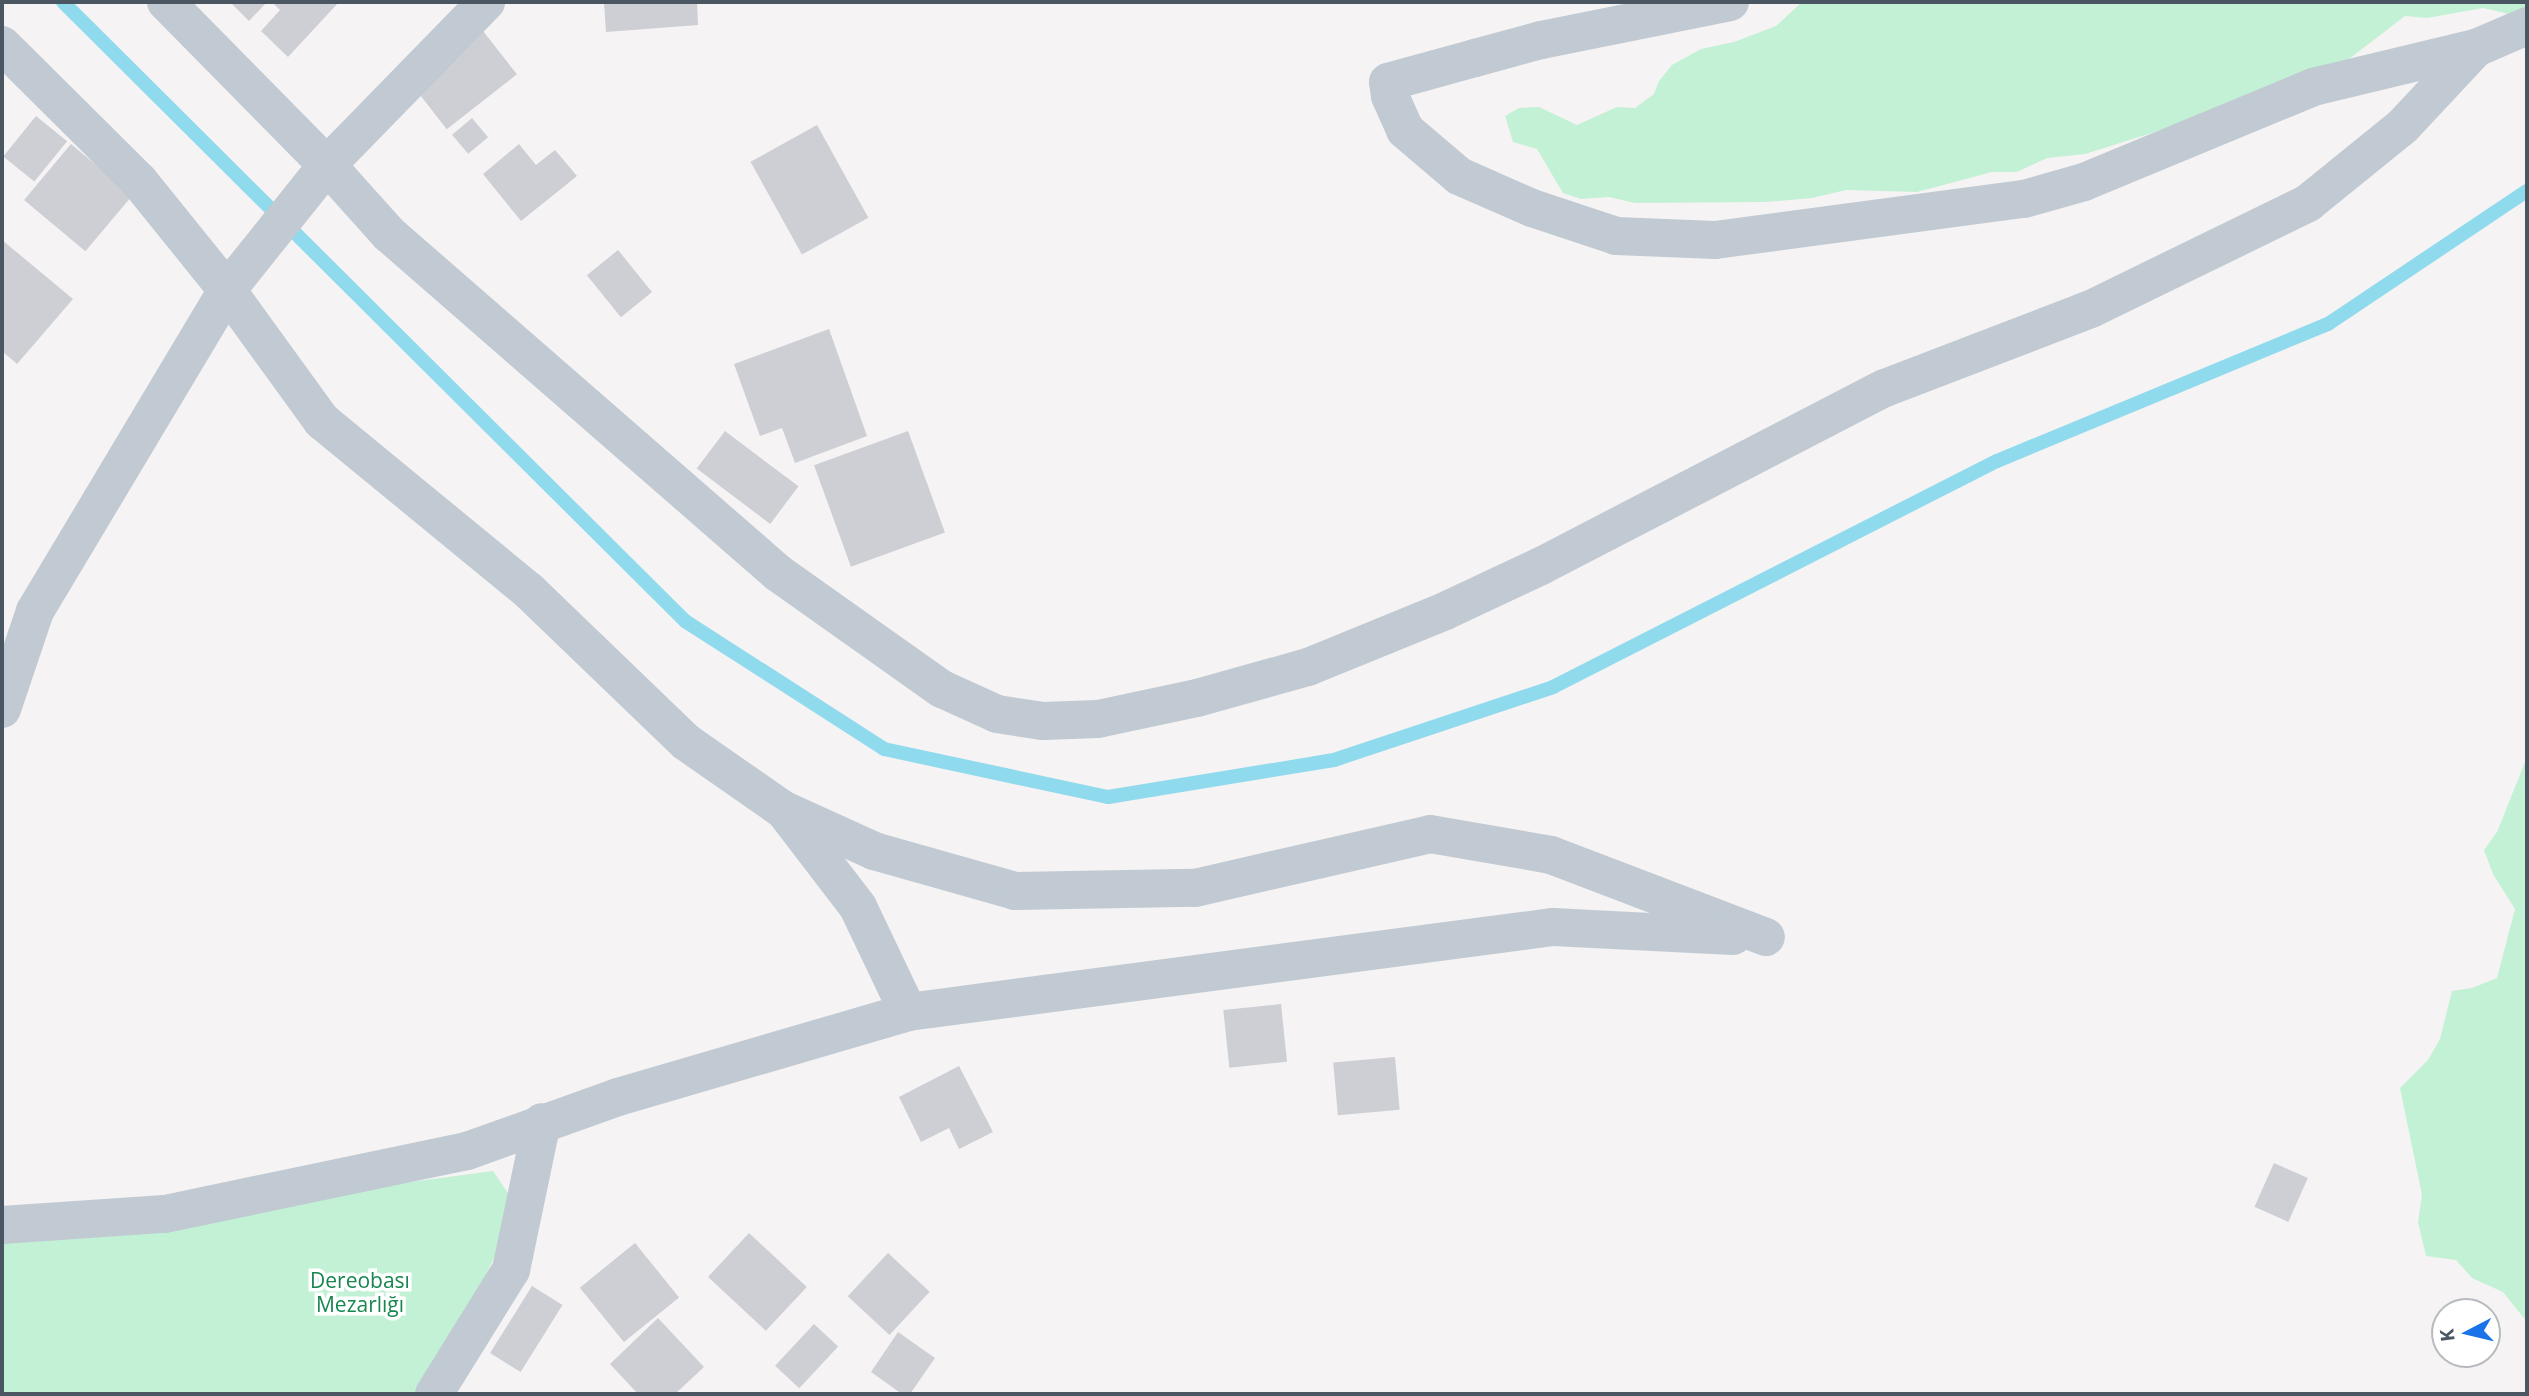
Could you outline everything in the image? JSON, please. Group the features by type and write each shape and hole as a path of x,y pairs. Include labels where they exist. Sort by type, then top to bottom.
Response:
{"street":[{"path":"166,2 327,165 389,234 778,573 869,640 942,689 997,714 1043,721 1098,719 1197,698 1308,667 1445,611 1541,566 1885,388 2091,309 2308,203 2403,126 2476,48"},
{"path":"2,709 35,611 227,290 327,165 486,2"},
{"path":"1730,2 1541,40 1438,68 1388,82 1390,96 1405,130 1459,176 1532,208 1616,236 1715,240 2024,199 2084,182 2313,87 2476,48 2527,26"},
{"path":"2,45 139,181 227,290 322,421 529,591 686,742 782,809 874,851 1015,891 1195,888 1430,834 1551,855 1766,937 1553,927 908,1012 542,1122 467,1150 165,1214 2,1225"},
{"path":"782,809 858,907 908,1012"},
{"path":"433,1394 511,1270 542,1122"}],"green space":[{"path":"1802,2 2527,2 2527,13 2518,16 2483,8 2427,18 2405,16 2345,62 2155,132 2085,154 2047,158 2017,172 1992,172 1917,192 1846,190 1812,198 1765,202 1635,203 1609,197 1581,199 1563,193 1537,149 1513,142 1505,116 1519,108 1539,107 1577,125 1617,107 1635,108 1654,94 1659,81 1672,65 1701,49 1734,42 1776,26"},
{"path":"2527,757 2527,1322 2503,1292 2472,1278 2456,1260 2426,1256 2418,1222 2422,1195 2400,1088 2428,1060 2440,1039 2452,991 2472,988 2497,978 2515,909 2493,874 2484,850 2497,832"},
{"name":"Dereobası Mezarlığı","path":"493,1171 518,1208 481,1285 418,1394 2,1394 2,1236"}],"building":[{"path":"230,2 267,2 249,21"},
{"path":"272,2 339,2 288,57 261,31 280,10"},
{"path":"604,2 697,2 698,25 606,32"},
{"path":"483,31 517,74 447,129 413,86"},
{"path":"36,116 67,141 34,182 3,156"},
{"path":"472,118 488,137 468,154 452,135"},
{"path":"817,125 868,218 802,255 751,162"},
{"path":"71,144 132,195 85,251 24,200"},
{"path":"519,144 536,165 555,150 577,176 521,221 483,174"},
{"path":"2,240 73,299 17,364 2,351"},
{"path":"618,250 652,292 621,317 587,275"},
{"path":"829,329 867,436 795,463 782,428 760,436 734,364"},
{"path":"725,431 798,486 770,524 697,469"},
{"path":"908,431 945,532 851,567 814,465"},
{"path":"1281,1004 1287,1062 1229,1068 1223,1010"},
{"path":"1395,1057 1400,1110 1338,1115 1333,1062"},
{"path":"959,1066 993,1132 959,1149 949,1128 921,1142 899,1097"},
{"path":"2274,1163 2308,1178 2288,1222 2254,1207"},
{"path":"749,1233 807,1287 766,1331 708,1277"},
{"path":"635,1243 679,1297 624,1342 580,1288"},
{"path":"888,1253 930,1292 889,1335 848,1296"},
{"path":"532,1286 563,1305 521,1372 490,1353"},
{"path":"658,1318 704,1367 675,1394 638,1394 610,1364"},
{"path":"814,1324 838,1347 799,1388 775,1366"},
{"path":"898,1332 935,1358 910,1394 902,1394 871,1372"}],"waterway":[{"path":"63,2 685,621 884,749 1108,797 1334,760 1553,687 1997,461 2328,324 2527,191"}]}
